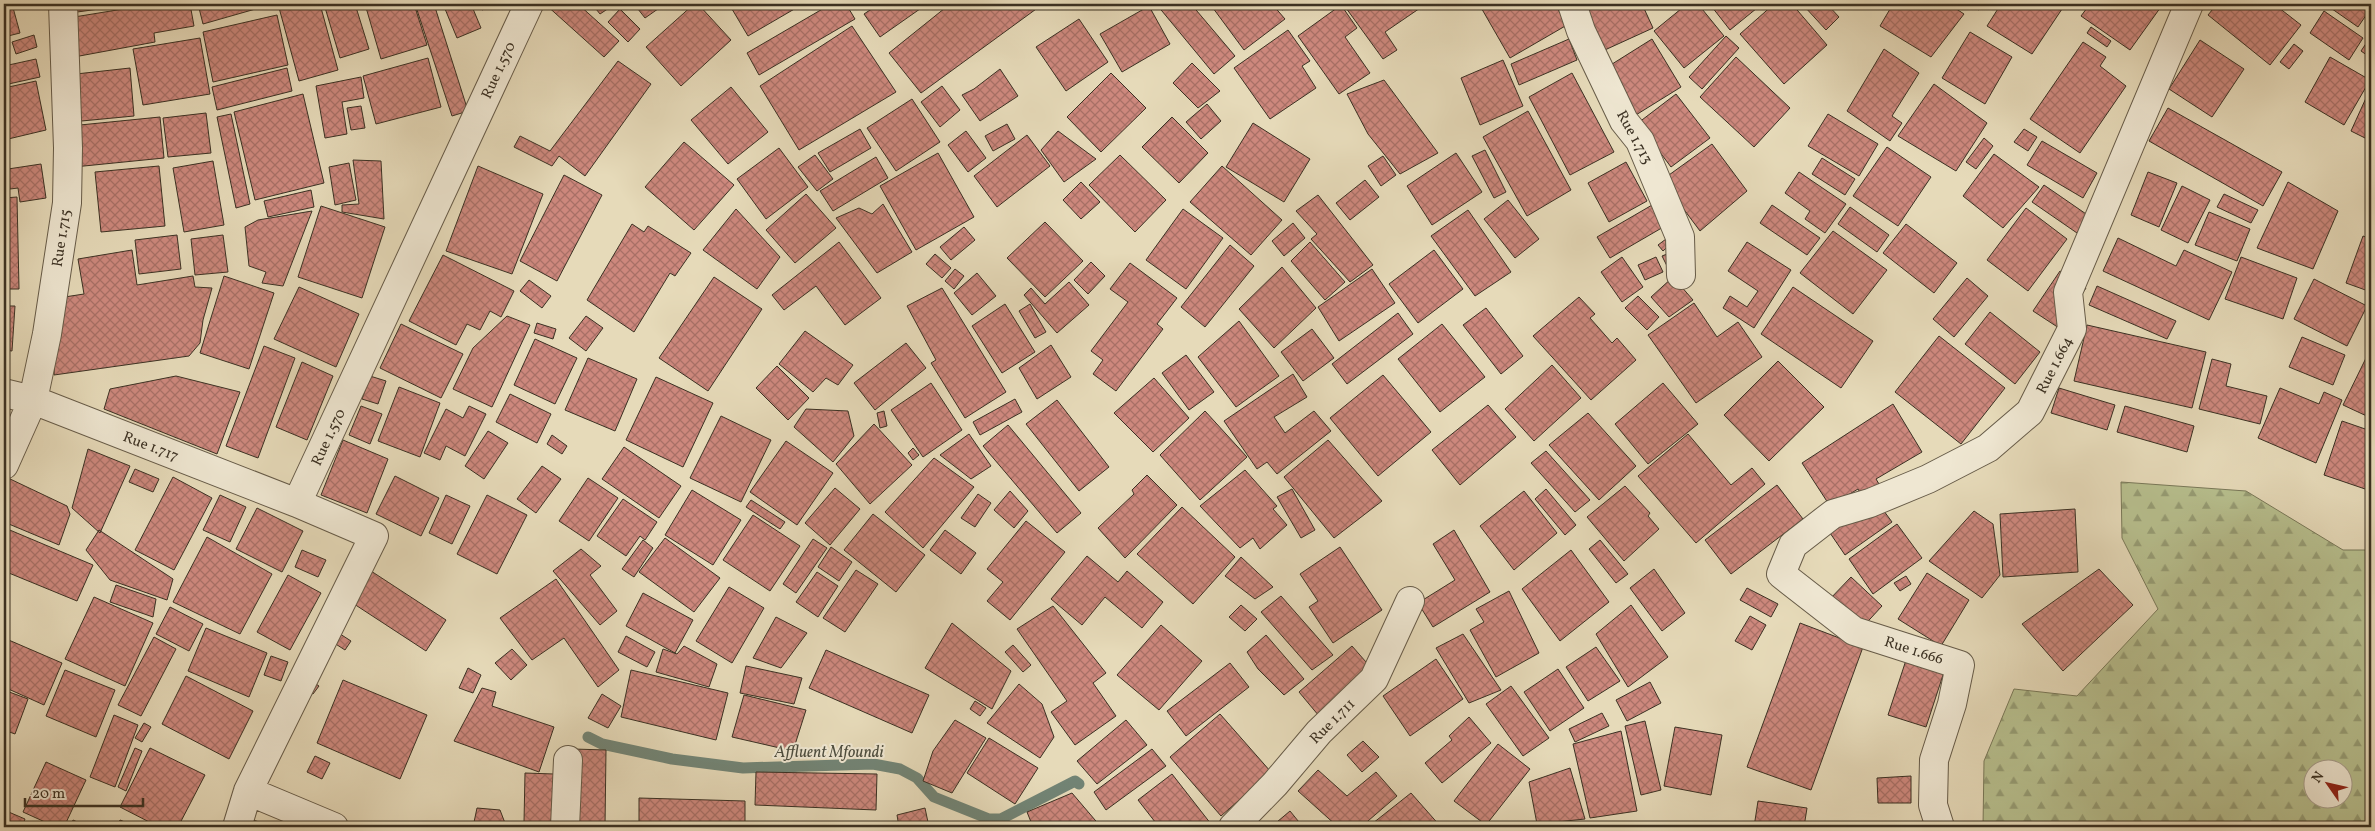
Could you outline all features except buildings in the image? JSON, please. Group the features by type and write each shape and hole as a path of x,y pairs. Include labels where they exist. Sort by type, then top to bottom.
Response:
{"street":[{"name":"Rue 1.715","path":"4,465 33,400 47,334 67,202 68,148 63,4"},
{"name":"Rue 1.570","path":"297,503 529,4"},
{"name":"Rue 1.713","path":"1572,4 1581,31 1624,120 1640,141 1680,237 1681,275"},
{"name":"Rue 1.664","path":"1781,574 1793,545 1833,514 1870,503 1945,470 1988,448 2030,412 2072,330 2068,292 2189,4"},
{"name":"Rue 1.717","path":"4,393 33,400 297,503"},
{"path":"237,827 248,791 374,536 297,503"},
{"name":"Rue 1.666","path":"1781,574 1854,631 1960,665 1952,704 1934,760 1933,805 1940,827"},
{"name":"Rue 1.711","path":"1232,827 1275,784 1318,732 1374,679 1410,601"},
{"path":"565,827 568,760"},
{"path":"248,791 334,827"}],"green space":[{"path":"2121,482 2246,491 2343,550 2371,550 2371,827 1983,827 1984,761 2014,689 2077,696 2158,609 2122,538"}],"waterway":[{"name":"Affluent Mfoundi","path":"588,737 602,744 672,759 743,768 873,764 900,769 917,778 934,797 989,819 1001,819 1075,781 1079,784"}]}
